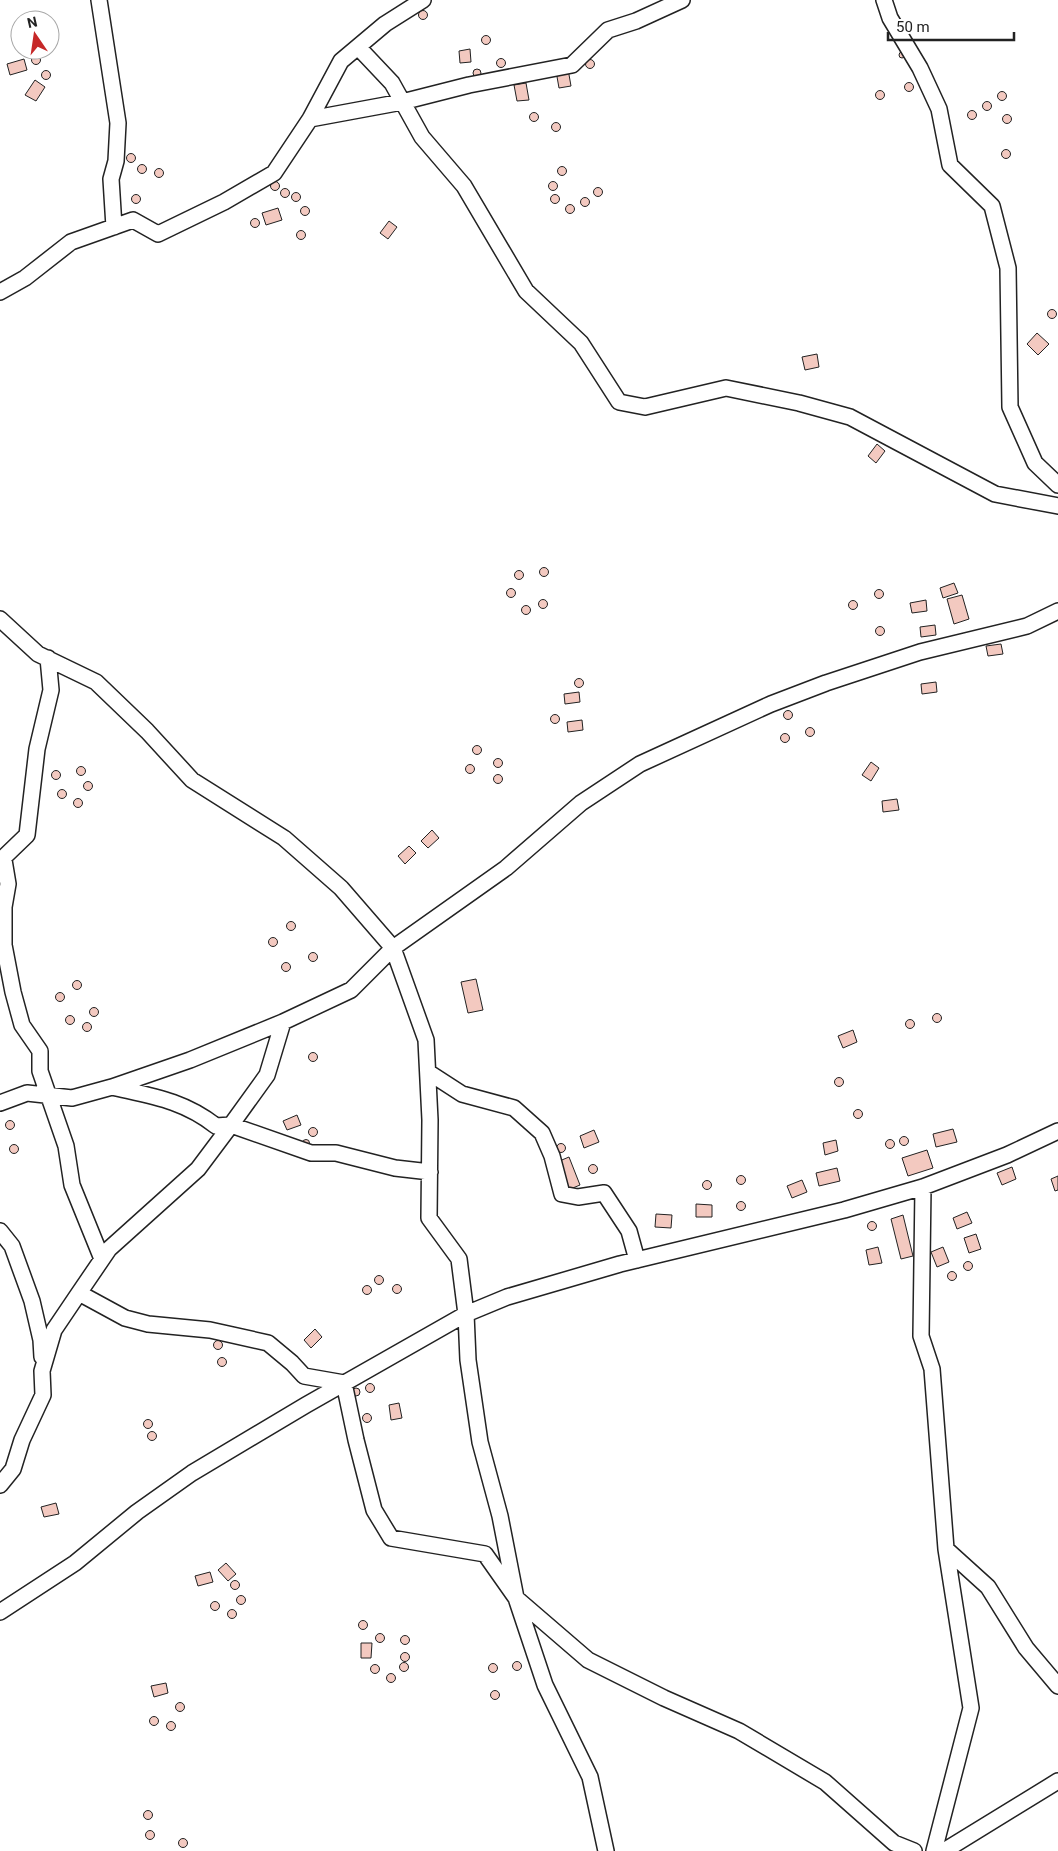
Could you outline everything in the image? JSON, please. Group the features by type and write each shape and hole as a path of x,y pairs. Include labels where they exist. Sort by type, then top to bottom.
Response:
{"street":[{"path":"99,0 118,123 116,162 112,179 114,227"},
{"path":"0,292 25,278 72,242 133,220 158,234 224,202 274,173 310,119 341,60 385,24 423,0"},
{"path":"310,119 402,102 470,85 572,65 608,30 636,21 682,0"},
{"path":"884,0 890,18 920,68 939,109 950,165 992,206 1008,268 1010,407 1035,463 1058,485"},
{"path":"358,47 392,83 422,137 464,186 526,291 581,343 618,402 645,407 726,388 799,403 850,417 995,494 1058,506"},
{"path":"0,1103 27,1093 72,1098 112,1087 190,1060 283,1022 351,990 393,948 506,868 581,803 640,764 771,704 826,683 920,652 1027,626 1058,611"},
{"path":"0,619 38,654 96,682 147,731 192,780 284,838 341,888 393,948 426,1040 430,1172 429,1218 459,1259 466,1314 468,1360 480,1442 500,1516 516,1598 545,1685 590,1777 606,1851"},
{"path":"48,658 51,690 37,749 27,835 2,861 8,884 4,907 4,945 13,992 22,1025 40,1051 40,1071 66,1146 72,1185 102,1259"},
{"path":"42,1371 54,1330 109,1248 198,1169 267,1075 283,1022"},
{"path":"428,1072 462,1094 514,1108 542,1133 552,1156 562,1194 578,1197 604,1193 629,1231 637,1260"},
{"path":"112,1087 162,1097 203,1116 216,1126 231,1125 311,1154 336,1153 395,1168 430,1172"},
{"path":"0,1612 75,1563 137,1512 192,1473 344,1383 466,1314 524,1292 637,1260 844,1210 923,1187 1007,1155 1058,1131"},
{"path":"923,1187 921,1336 932,1369 946,1549 970,1708 934,1851"},
{"path":"0,1231 12,1246 32,1300 41,1340 43,1395 22,1440 13,1469 0,1485"},
{"path":"79,1293 125,1318 148,1324 210,1330 268,1342 304,1376 344,1383"},
{"path":"344,1383 374,1510 391,1538 485,1554 516,1598 588,1660 664,1698 739,1731 825,1782 894,1843 914,1851"},
{"path":"946,1549 988,1587 1026,1648 1058,1686"},
{"path":"944,1851 1058,1781"}],"building":[{"path":"423,11 427,15 423,19 419,15"},
{"path":"486,36 490,40 486,44 482,40"},
{"path":"470,49 471,62 460,63 459,51"},
{"path":"902,52 905,55 902,58 899,55"},
{"path":"501,59 505,63 501,67 497,63"},
{"path":"24,60 27,70 10,75 7,64"},
{"path":"32,60 40,60 39,63 33,63"},
{"path":"590,60 594,64 590,68 586,64"},
{"path":"477,69 481,73 477,77 473,73"},
{"path":"568,69 571,86 559,88 556,71"},
{"path":"46,71 50,75 46,79 42,75"},
{"path":"35,80 45,87 36,101 25,95"},
{"path":"526,83 529,100 517,101 514,85"},
{"path":"909,83 913,87 909,91 905,87"},
{"path":"880,91 884,95 880,99 876,95"},
{"path":"1002,92 1006,96 1002,100 998,96"},
{"path":"987,102 991,106 987,110 983,106"},
{"path":"972,111 976,115 972,119 968,115"},
{"path":"534,113 538,117 534,121 530,117"},
{"path":"1007,115 1011,119 1007,123 1003,119"},
{"path":"556,123 560,127 556,131 552,127"},
{"path":"1006,150 1010,154 1006,158 1002,154"},
{"path":"131,154 135,158 131,162 127,158"},
{"path":"142,165 146,169 142,173 138,169"},
{"path":"562,167 566,171 562,175 558,171"},
{"path":"159,169 163,173 159,177 155,173"},
{"path":"275,182 279,186 275,190 271,186"},
{"path":"553,182 557,186 553,190 549,186"},
{"path":"598,188 602,192 598,196 594,192"},
{"path":"285,189 289,193 285,197 281,193"},
{"path":"296,193 300,197 296,201 292,197"},
{"path":"136,195 140,199 136,203 132,199"},
{"path":"555,195 559,199 555,203 551,199"},
{"path":"585,198 589,202 585,206 581,202"},
{"path":"570,205 574,209 570,213 566,209"},
{"path":"305,207 309,211 305,215 301,211"},
{"path":"278,208 282,220 266,225 262,213"},
{"path":"255,219 259,223 255,227 251,223"},
{"path":"389,221 397,227 388,239 380,233"},
{"path":"301,231 305,235 301,239 297,235"},
{"path":"1052,310 1056,314 1052,318 1048,314"},
{"path":"1037,333 1049,344 1038,355 1027,344"},
{"path":"817,354 819,367 805,370 802,357"},
{"path":"877,444 885,451 876,463 868,456"},
{"path":"544,568 548,572 544,576 540,572"},
{"path":"519,571 523,575 519,579 515,575"},
{"path":"954,583 958,593 943,598 940,588"},
{"path":"511,589 515,593 511,597 507,593"},
{"path":"879,590 883,594 879,598 875,594"},
{"path":"962,595 969,619 954,624 947,599"},
{"path":"543,600 547,604 543,608 539,604"},
{"path":"926,600 927,611 912,613 910,603"},
{"path":"853,601 857,605 853,609 849,605"},
{"path":"526,606 530,610 526,614 522,610"},
{"path":"935,625 936,635 921,637 920,627"},
{"path":"880,627 884,631 880,635 876,631"},
{"path":"1001,644 1003,654 988,656 986,646"},
{"path":"579,679 583,683 579,687 575,683"},
{"path":"936,682 937,692 922,694 921,684"},
{"path":"579,692 580,702 565,704 564,694"},
{"path":"788,711 792,715 788,719 784,715"},
{"path":"555,715 559,719 555,723 551,719"},
{"path":"582,720 583,730 568,732 567,722"},
{"path":"810,728 814,732 810,736 806,732"},
{"path":"785,734 789,738 785,742 781,738"},
{"path":"477,746 481,750 477,754 473,750"},
{"path":"498,759 502,763 498,767 494,763"},
{"path":"871,762 879,768 871,781 862,775"},
{"path":"470,765 474,769 470,773 466,769"},
{"path":"81,767 85,771 81,775 77,771"},
{"path":"56,771 60,775 56,779 52,775"},
{"path":"498,775 502,779 498,783 494,779"},
{"path":"88,782 92,786 88,790 84,786"},
{"path":"62,790 66,794 62,798 58,794"},
{"path":"78,799 82,803 78,807 74,803"},
{"path":"897,799 899,810 883,812 882,801"},
{"path":"432,830 439,838 428,848 421,841"},
{"path":"409,846 416,853 405,864 398,856"},
{"path":"291,922 295,926 291,930 287,926"},
{"path":"273,938 277,942 273,946 269,942"},
{"path":"313,953 317,957 313,961 309,957"},
{"path":"286,963 290,967 286,971 282,967"},
{"path":"476,979 483,1010 468,1013 461,982"},
{"path":"77,981 81,985 77,989 73,985"},
{"path":"60,993 64,997 60,1001 56,997"},
{"path":"94,1008 98,1012 94,1016 90,1012"},
{"path":"937,1014 941,1018 937,1022 933,1018"},
{"path":"70,1016 74,1020 70,1024 66,1020"},
{"path":"910,1020 914,1024 910,1028 906,1024"},
{"path":"87,1023 91,1027 87,1031 83,1027"},
{"path":"853,1030 857,1042 843,1048 838,1036"},
{"path":"313,1053 317,1057 313,1061 309,1057"},
{"path":"839,1078 843,1082 839,1086 835,1082"},
{"path":"858,1110 862,1114 858,1118 854,1114"},
{"path":"297,1115 301,1125 287,1130 283,1121"},
{"path":"10,1121 14,1125 10,1129 6,1125"},
{"path":"313,1128 317,1132 313,1136 309,1132"},
{"path":"953,1129 957,1142 936,1147 933,1134"},
{"path":"594,1130 599,1142 584,1148 580,1136"},
{"path":"904,1137 908,1141 904,1145 900,1141"},
{"path":"306,1139 310,1143 306,1147 302,1143"},
{"path":"836,1140 838,1151 825,1155 823,1143"},
{"path":"890,1140 894,1144 890,1148 886,1144"},
{"path":"561,1144 565,1148 561,1152 557,1148"},
{"path":"14,1145 18,1149 14,1153 10,1149"},
{"path":"927,1150 933,1168 908,1176 902,1158"},
{"path":"569,1157 580,1185 568,1190 557,1162"},
{"path":"593,1165 597,1169 593,1173 589,1169"},
{"path":"1012,1167 1016,1179 1002,1185 997,1173"},
{"path":"837,1168 840,1181 819,1186 816,1173"},
{"path":"741,1176 745,1180 741,1184 737,1180"},
{"path":"1058,1176 1058,1190 1055,1191 1051,1179"},
{"path":"802,1180 807,1192 792,1198 787,1186"},
{"path":"707,1181 711,1185 707,1189 703,1185"},
{"path":"741,1202 745,1206 741,1210 737,1206"},
{"path":"696,1204 712,1205 712,1217 696,1217"},
{"path":"967,1212 972,1223 957,1229 953,1218"},
{"path":"656,1214 672,1215 671,1228 655,1227"},
{"path":"903,1215 913,1256 901,1259 891,1219"},
{"path":"872,1222 876,1226 872,1230 868,1226"},
{"path":"976,1234 981,1249 969,1253 964,1238"},
{"path":"878,1247 882,1263 869,1265 866,1250"},
{"path":"943,1247 949,1262 937,1267 931,1252"},
{"path":"968,1262 972,1266 968,1270 964,1266"},
{"path":"952,1272 956,1276 952,1280 948,1276"},
{"path":"379,1276 383,1280 379,1284 375,1280"},
{"path":"397,1285 401,1289 397,1293 393,1289"},
{"path":"367,1286 371,1290 367,1294 363,1290"},
{"path":"315,1329 322,1337 311,1348 304,1340"},
{"path":"218,1341 222,1345 218,1349 214,1345"},
{"path":"222,1358 226,1362 222,1366 218,1362"},
{"path":"370,1384 374,1388 370,1392 366,1388"},
{"path":"356,1388 360,1392 356,1396 352,1392"},
{"path":"399,1403 402,1418 391,1420 389,1405"},
{"path":"367,1414 371,1418 367,1422 363,1418"},
{"path":"148,1420 152,1424 148,1428 144,1424"},
{"path":"152,1432 156,1436 152,1440 148,1436"},
{"path":"56,1503 59,1514 44,1517 41,1507"},
{"path":"226,1563 236,1574 228,1581 218,1570"},
{"path":"210,1572 213,1582 198,1586 195,1576"},
{"path":"235,1581 239,1585 235,1589 231,1585"},
{"path":"241,1596 245,1600 241,1604 237,1600"},
{"path":"215,1602 219,1606 215,1610 211,1606"},
{"path":"232,1610 236,1614 232,1618 228,1614"},
{"path":"363,1621 367,1625 363,1629 359,1625"},
{"path":"380,1634 384,1638 380,1642 376,1638"},
{"path":"405,1636 409,1640 405,1644 401,1640"},
{"path":"361,1643 372,1643 371,1658 361,1658"},
{"path":"405,1653 409,1657 405,1661 401,1657"},
{"path":"517,1662 521,1666 517,1670 513,1666"},
{"path":"404,1663 408,1667 404,1671 400,1667"},
{"path":"493,1664 497,1668 493,1672 489,1668"},
{"path":"375,1665 379,1669 375,1673 371,1669"},
{"path":"391,1674 395,1678 391,1682 387,1678"},
{"path":"166,1683 168,1693 154,1697 151,1686"},
{"path":"495,1691 499,1695 495,1699 491,1695"},
{"path":"180,1703 184,1707 180,1711 176,1707"},
{"path":"154,1717 158,1721 154,1725 150,1721"},
{"path":"171,1722 175,1726 171,1730 167,1726"},
{"path":"148,1811 152,1815 148,1819 144,1815"},
{"path":"150,1831 154,1835 150,1839 146,1835"},
{"path":"183,1839 187,1843 183,1847 179,1843"}]}
